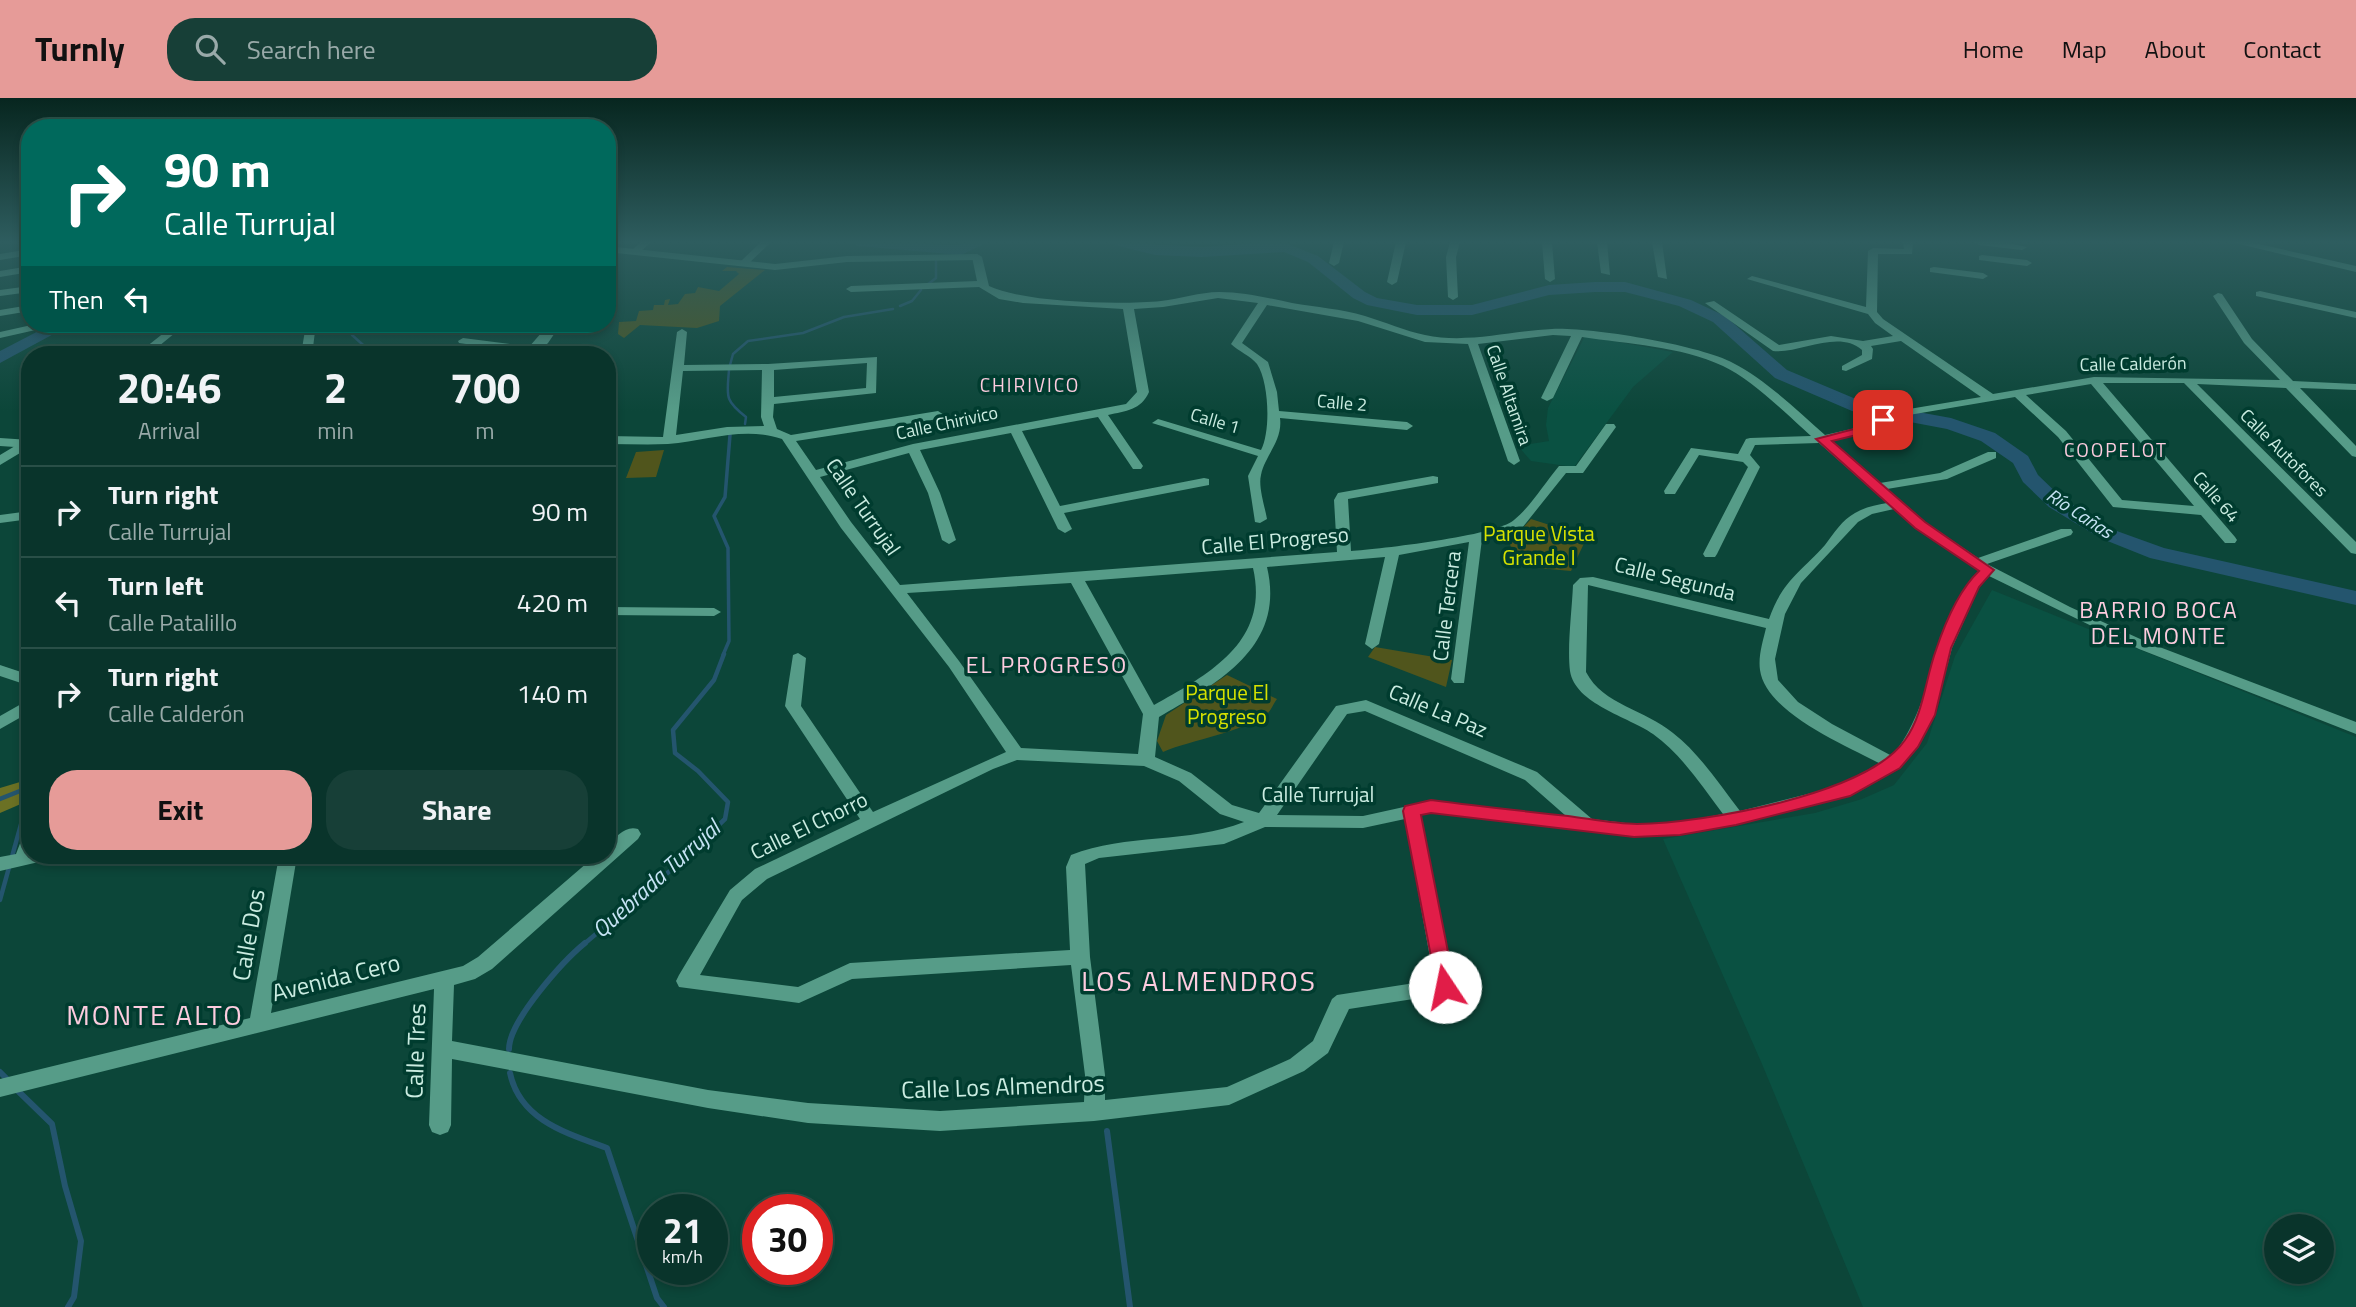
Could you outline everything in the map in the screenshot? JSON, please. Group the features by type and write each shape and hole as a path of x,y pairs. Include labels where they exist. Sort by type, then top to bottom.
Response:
{"main road":[{"path":"0,442 21,443"}],"street":[{"path":"1023,298 1128,306 1194,298"},
{"path":"1250,298 1360,318 1425,339 1472,341 1553,332 1578,333 1667,346 1727,363 1822,439 1895,505 1982,567 2064,610 2144,646 2356,728"},
{"path":"1823,298 1872,312 1901,338 1989,397"},
{"path":"1872,298 1872,312"},
{"path":"2220,298 2248,341 2356,453"},
{"path":"2281,298 2356,314"},
{"path":"1260,519 1254,476 1270,444 1275,426 1274,414 1262,362 1236,344 1265,300"},
{"path":"1710,303 1777,349 1831,339 1863,344 1901,338"},
{"name":"Calle Chirivico","path":"813,475 913,448 1130,407 1143,392 1128,306"},
{"path":"0,313 21,310"},
{"path":"0,335 21,330"},
{"path":"668,440 682,332"},
{"path":"153,346 169,333"},
{"path":"1546,398 1578,333"},
{"path":"463,341 491,346"},
{"name":"Calle Altamira","path":"1472,341 1514,461"},
{"path":"1846,368 1868,357 1868,349 1863,344"},
{"path":"676,368 768,367 873,359 872,391 768,401"},
{"path":"616,440 668,440 755,428 771,429 767,417 768,367"},
{"name":"Calle Calderón","path":"1913,412 2094,380 2187,380 2356,387"},
{"name":"Calle 64","path":"2094,380 2230,540"},
{"name":"Calle Autofores","path":"2187,380 2356,550"},
{"path":"2017,393 2062,434 2118,504 2205,511"},
{"path":"1102,414 1137,466"},
{"name":"Calle 2","path":"1274,414 1407,426"},
{"path":"788,439 938,415"},
{"path":"1710,554 1754,467 1744,455 1754,440 1822,439 1873,428 1883,420"},
{"name":"Calle 1","path":"1158,423 1263,454"},
{"path":"1014,427 1058,510 1065,529"},
{"name":"Calle El Progreso","path":"894,590 1393,552 1476,537 1517,525 1563,469 1579,470 1610,427"},
{"name":"Calle Turrujal","path":"771,429 788,439 894,590 954,664 1016,754 1146,760 1185,777 1226,810 1263,821 1363,822 1431,807 1634,830 1680,828 1736,818 1844,791 1894,764 1912,743 1927,715 1944,648 1982,567"},
{"path":"0,461 21,448"},
{"path":"913,448 934,493 949,540"},
{"path":"1670,491 1695,451 1747,459"},
{"path":"1878,487 1943,476 1992,455"},
{"path":"1344,556 1343,496 1433,480"},
{"path":"1058,510 1205,482"},
{"path":"1894,764 1797,709 1779,694 1769,678 1766,664 1774,625 1795,581 1812,567 1848,525 1864,513 1895,505"},
{"path":"0,519 21,516"},
{"path":"1982,567 2066,532"},
{"name":"Calle Tercera","path":"1459,679 1476,537"},
{"path":"1372,644 1393,552"},
{"path":"1151,714 1206,682 1242,654 1259,626 1265,594 1259,563"},
{"path":"1076,578 1151,714 1146,760"},
{"name":"Calle Segunda","path":"1736,818 1671,738 1656,727 1593,694 1582,683 1578,672 1580,585 1585,581 1593,581 1774,625"},
{"path":"616,611 714,612"},
{"path":"797,658 793,706 870,821"},
{"path":"0,670 21,678"},
{"name":"Calle La Paz","path":"1263,821 1342,710 1366,705 1531,776 1588,825"},
{"path":"0,724 21,710"},
{"name":"Calle El Chorro","path":"1016,754 761,874 736,895 686,981 799,995 850,971 1080,957"},
{"name":"Calle Los Almendros","path":"443,1048 708,1099 808,1113 940,1121 1094,1111 1229,1096 1297,1065 1321,1047 1339,1005 1344,1000 1445,987 1412,811"},
{"path":"1094,1111 1095,1075 1080,957 1075,867 1077,860 1097,852 1224,836 1263,821"},
{"name":"Avenida Cero","path":"616,847 632,834"},
{"path":"0,864 21,859"},
{"name":"Calle Dos","path":"259,1023 287,864"},
{"name":"Avenida Cero","path":"0,1088 468,972 485,963 597,864"},
{"name":"Calle Tres","path":"440,1125 444,978"}],"shaded area":[{"path":"1585,336 1673,352 1633,387 1574,467 1531,461 1518,446 1549,441 1546,425 1548,408"},
{"path":"1992,590 2356,737 2356,1307 1863,1307 1762,1064 1663,839 1815,813 1862,799 1894,785 1927,743 1955,656"}],"green space":[{"path":"682,298 729,298 720,306 719,321 697,328 640,325 624,338 618,334 619,322 636,321 639,311 653,310 654,305 664,305 665,300 670,299 668,305 678,304"},
{"path":"664,450 656,477 626,478 636,452"},
{"name":"Parque Vista Grande I","path":"1531,519 1587,537 1571,571 1515,566 1508,535 1518,533"},
{"path":"1375,647 1452,660 1446,687 1368,657"},
{"name":"Parque El Progreso","path":"1227,675 1277,699 1269,712 1247,725 1163,752 1157,741 1166,715"},
{"path":"21,782 21,804 0,813 0,788"}],"waterway":[{"name":"Quebrada Turrujal","path":"900,306 914,298"},
{"name":"Río Cañas","path":"1366,298 1417,310 1472,310 1517,298"},
{"name":"Río Cañas","path":"1668,298 1685,303 1719,319 1781,374 1858,407 1951,424 1988,437 2021,460 2030,478 2056,503 2107,534 2158,553 2356,598"},
{"name":"Quebrada Turrujal","path":"730,365 733,354 748,341 803,333 844,317 893,309"},
{"path":"23,346 47,333"},
{"path":"353,333 352,335 364,346"},
{"path":"0,358 21,347"},
{"name":"Quebrada Turrujal","path":"729,370 728,397 746,417 745,424"},
{"name":"Quebrada Turrujal","path":"723,655 729,641 728,548 714,516 725,497 730,435"},
{"name":"Quebrada Turrujal","path":"583,945 678,864 725,819 728,802 698,771 675,753 673,730 714,680 724,654"},
{"path":"0,799 21,791"},
{"path":"0,900 21,824"},
{"name":"Quebrada Turrujal","path":"509,1049 511,1037 527,1008 551,977 585,943"},
{"path":"0,1072 9,1081"},
{"name":"Quebrada Turrujal","path":"510,1073 515,1089 534,1113 561,1130 607,1148 657,1298 664,1307"},
{"path":"17,1090 52,1124 65,1186 81,1241 74,1297 68,1307"},
{"path":"1107,1131 1130,1307"}],"district":[{"name":"CHIRIVICO","path":"1030,385"},
{"name":"COOPELOT","path":"2116,450"},
{"name":"BARRIO BOCA DEL MONTE","path":"2159,623"},
{"name":"EL PROGRESO","path":"1047,665"},
{"name":"LOS ALMENDROS","path":"1199,981"},
{"name":"MONTE ALTO","path":"155,1015"}],"route":[{"path":"1445,987 1412,811 1431,807 1634,830 1680,828 1736,818 1844,791 1894,764 1912,743 1927,715 1944,648 1973,585 1987,570 1920,525 1822,439 1873,428 1883,420"}]}
